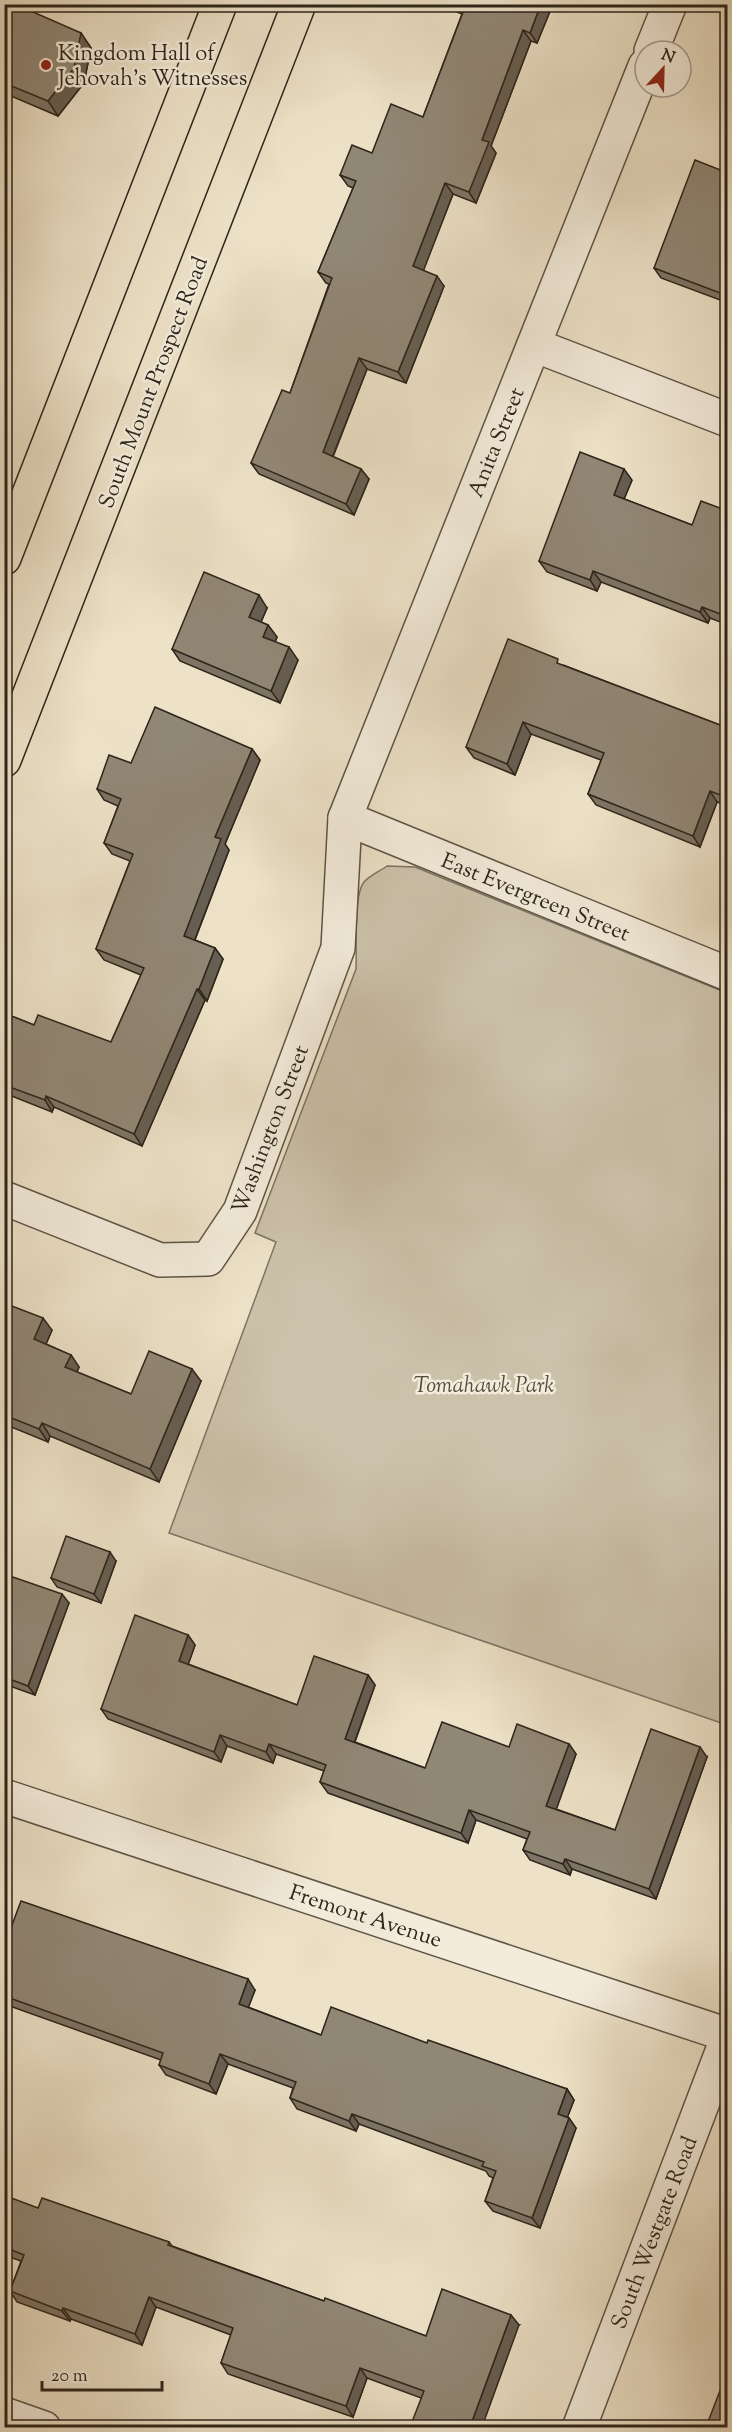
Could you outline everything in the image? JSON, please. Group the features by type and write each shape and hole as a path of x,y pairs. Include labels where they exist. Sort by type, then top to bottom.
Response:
{"main road":[{"path":"4,558 220,4"},
{"name":"South Mount Prospect Road","path":"4,760 299,4"}],"street":[{"path":"656,39 669,4"},
{"name":"Anita Street","path":"345,818 633,96"},
{"path":"534,345 728,420"},
{"name":"East Evergreen Street","path":"345,818 728,974"},
{"name":"Washington Street","path":"4,1198 160,1260 208,1259 240,1211 338,948 345,818"},
{"name":"Fremont Avenue","path":"4,1796 728,2035"},
{"name":"South Westgate Road","path":"579,2427 728,2035"},
{"path":"4,2414 44,2427"}],"green space":[{"name":"Tomahawk Park","path":"387,866 415,867 727,993 727,1725 169,1533 276,1242 255,1233 356,969 357,911 361,889 366,880"}],"building":[{"name":"Kingdom Hall of Jehovah's Witnesses","path":"4,4 15,4 81,33 74,68 48,101 4,83"},
{"path":"458,4 541,4 530,33 523,30 482,140 489,142 469,192 445,183 413,266 437,276 398,372 359,358 323,452 361,469 346,504 251,463 282,390 290,393 332,278 318,272 356,181 340,175 352,145 372,153 391,104 423,117 465,7"},
{"path":"728,69 728,85 722,83"},
{"path":"695,160 728,173 728,296 654,268"},
{"path":"580,452 624,469 614,495 692,525 701,501 728,511 728,617 702,607 700,612 593,571 590,580 539,561"},
{"path":"204,572 259,595 249,617 268,625 263,637 289,647 271,691 172,649"},
{"path":"508,639 558,659 557,663 728,728 728,798 710,791 693,836 588,794 604,753 523,722 507,764 466,747"},
{"path":"155,707 252,749 215,837 221,839 184,936 215,948 134,1134 46,1096 45,1100 4,1085 4,1013 34,1025 38,1015 111,1042 144,968 96,949 133,854 104,843 121,799 97,789 109,755 131,763"},
{"path":"4,1303 43,1318 34,1339 71,1355 65,1367 131,1394 149,1351 192,1369 150,1469 42,1423 39,1429 4,1415"},
{"path":"66,1536 110,1552 94,1594 51,1578"},
{"path":"4,1574 62,1594 28,1686 4,1677"},
{"path":"135,1615 188,1635 179,1661 297,1705 314,1656 368,1675 345,1739 425,1768 442,1722 509,1747 517,1724 569,1744 546,1806 615,1830 651,1729 700,1747 649,1889 565,1859 563,1864 523,1850 530,1832 469,1810 461,1833 320,1782 326,1765 269,1744 266,1752 220,1735 214,1752 101,1709"},
{"path":"21,1901 248,1979 239,2004 321,2035 331,2007 427,2043 428,2040 567,2089 558,2114 569,2118 532,2218 485,2201 496,2171 482,2166 484,2162 352,2114 349,2121 290,2098 296,2082 220,2054 209,2084 159,2065 163,2053 4,1996 4,1931 9,1933"},
{"path":"6,2196 38,2208 42,2198 426,2336 442,2289 511,2315 470,2427 410,2427 424,2391 360,2368 346,2406 221,2363 233,2328 149,2297 135,2334 63,2308 62,2311 10,2291 24,2255 4,2247 4,2200"},
{"path":"723,2383 728,2385 728,2427 706,2427"}],"place":[{"name":"Kingdom Hall of Jehovah's Witnesses","path":"46,65"}]}
